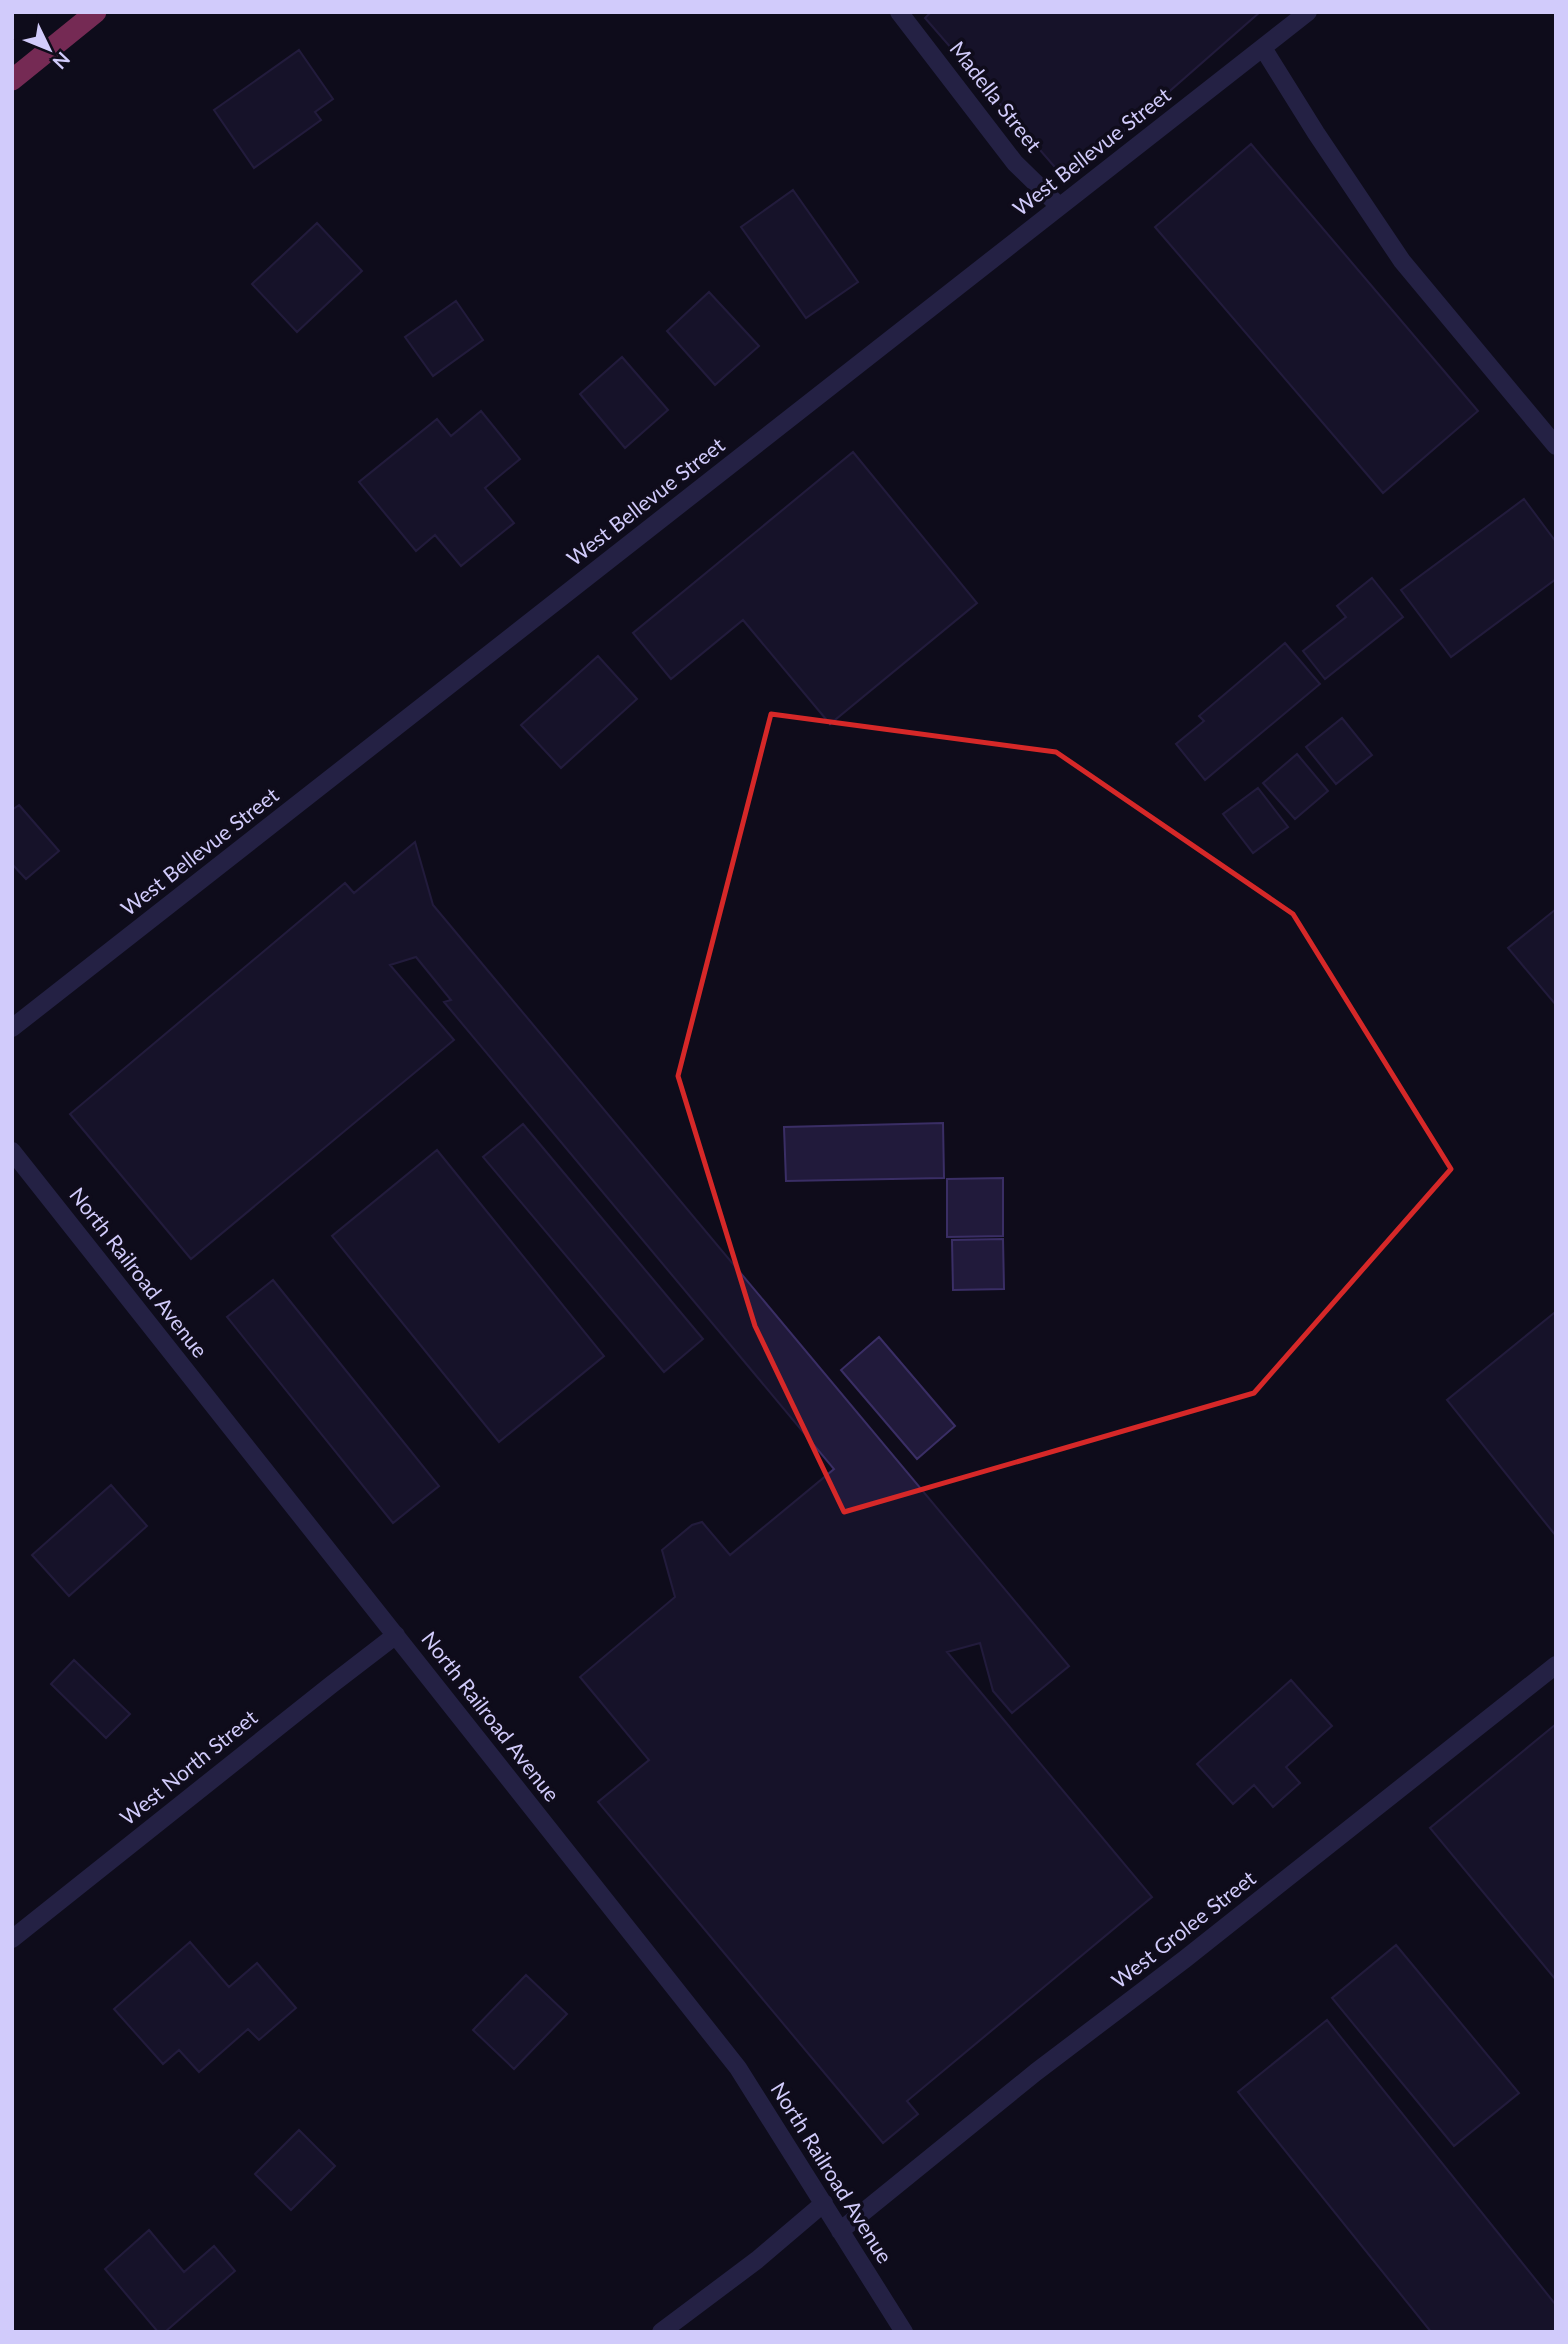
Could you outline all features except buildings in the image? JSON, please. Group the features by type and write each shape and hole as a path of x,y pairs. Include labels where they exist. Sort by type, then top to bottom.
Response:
{"highway":[{"path":"12,80 96,12"}],"street":[{"name":"Madella Street","path":"899,12 1015,163 1059,206"},
{"name":"West Bellevue Street","path":"12,1028 1308,12"},
{"path":"1264,48 1315,133 1402,261 1556,446"},
{"name":"North Railroad Avenue","path":"12,1151 738,2068 904,2332"},
{"name":"West North Street","path":"12,1939 320,1693 397,1635"},
{"name":"West Grolee Street","path":"840,2231 920,2169 1036,2072 1185,1959 1556,1665"},
{"path":"661,2332 757,2260 824,2203"}],"highlighted area":[{"path":"771,714 1056,752 1293,914 1451,1169 1254,1393 844,1512 755,1326 678,1076"}]}
